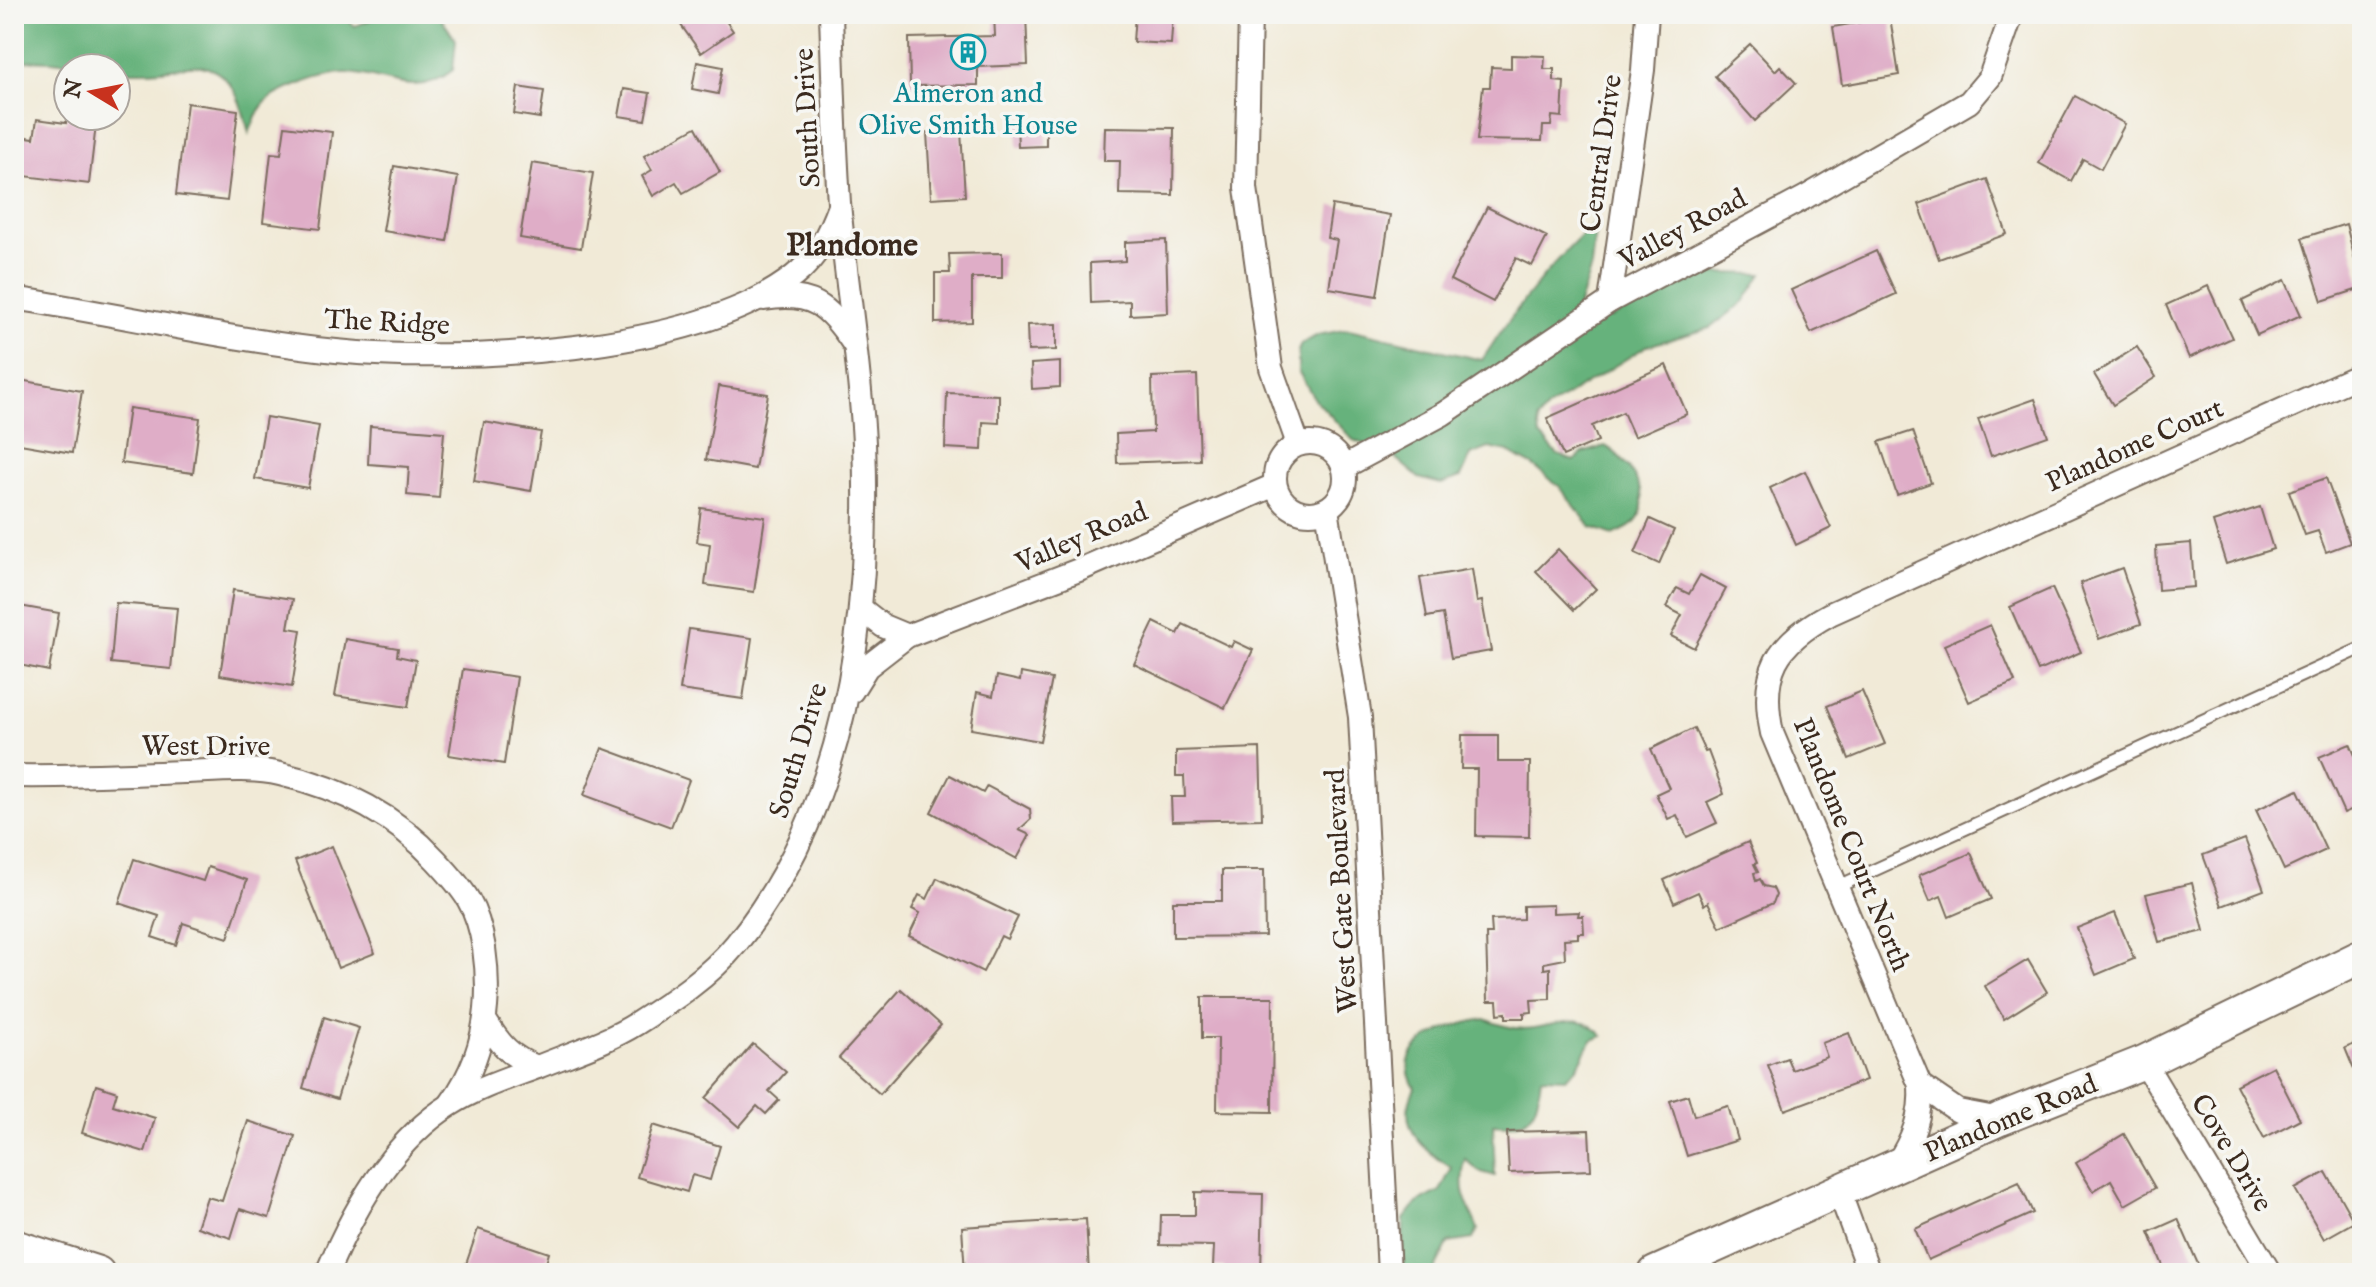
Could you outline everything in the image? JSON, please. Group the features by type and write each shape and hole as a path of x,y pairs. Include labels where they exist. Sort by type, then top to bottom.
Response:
{"main road":[{"name":"Plandome Road","path":"1655,1273 2000,1119 2144,1062 2362,956"},
{"path":"14,1246 98,1273"}],"street":[{"name":"South Drive","path":"327,1273 356,1213 386,1166 418,1129 451,1103 627,1029 688,990 735,946 779,884 807,827 846,703 860,608 864,444 840,203 831,14"},
{"path":"1250,14 1246,188 1271,368 1298,444"},
{"name":"Central Drive","path":"1610,301 1643,70 1647,14"},
{"name":"Valley Road","path":"1344,467 1443,414 1610,301 1806,197 1969,102 1990,77 2012,14"},
{"name":"The Ridge","path":"755,300 781,285 807,264 826,238 840,203"},
{"name":"The Ridge","path":"14,298 338,351 490,355 548,351 649,335 755,300 783,296 812,300 825,308 856,347"},
{"name":"Plandome Court","path":"1931,569 2362,374"},
{"path":"1298,444 1320,444 1331,449 1344,467 1343,491 1327,509 1303,513 1292,509 1283,502 1275,485 1280,458 1298,444"},
{"name":"Valley Road","path":"846,703 867,667 907,636 1084,568 1275,485"},
{"name":"West Gate Boulevard","path":"1327,509 1360,717 1369,838 1389,1273"},
{"name":"Plandome Court North","path":"1895,1166 1916,1126 1921,1107 1920,1085 1772,733 1765,702 1768,679 1780,651 1802,628 1931,569"},
{"path":"860,608 883,626 907,636"},
{"name":"West Drive","path":"14,776 278,773 377,809 413,834 462,886 479,918 487,968 485,1020 474,1064 451,1103"},
{"path":"485,1020 505,1050 520,1061 537,1067"},
{"name":"Cove Drive","path":"2144,1062 2270,1273"},
{"path":"1920,1085 1958,1111 2000,1119"},
{"path":"1839,1191 1869,1273"}],"lane":[{"path":"1837,887 2362,648"}],"green space":[{"path":"14,14 341,14 355,26 386,14 438,14 456,40 453,70 439,79 414,85 339,73 316,79 269,99 259,111 249,133 241,104 231,86 217,72 202,66 132,70 132,52 52,52 52,61 14,62"},
{"path":"1596,222 1591,267 1576,314 1611,318 1656,295 1715,273 1762,274 1744,302 1710,328 1647,346 1549,407 1538,419 1540,436 1558,455 1574,461 1583,453 1605,446 1628,467 1639,487 1642,507 1637,520 1624,530 1613,535 1591,527 1559,486 1532,465 1508,452 1489,448 1471,455 1461,477 1441,484 1419,478 1393,456 1353,440 1314,398 1298,371 1301,344 1318,335 1349,329 1482,360 1534,287"},
{"path":"1485,1019 1521,1029 1579,1022 1603,1036 1592,1040 1577,1068 1565,1078 1541,1077 1534,1109 1524,1121 1493,1124 1495,1176 1478,1171 1465,1159 1463,1189 1478,1229 1473,1239 1448,1243 1433,1273 1406,1273 1402,1263 1404,1219 1417,1203 1440,1191 1452,1168 1422,1144 1410,1125 1408,1114 1415,1088 1409,1072 1410,1059 1427,1038"}],"building":[{"path":"555,14 602,14 600,22"},
{"path":"673,14 721,14 733,31 701,53"},
{"name":"Almeron and Olive Smith House","path":"994,14 1026,14 1028,65 978,67 978,85 910,86 909,38 995,36"},
{"path":"1135,14 1173,14 1171,44 1133,42"},
{"path":"1890,17 1899,75 1842,85 1833,27"},
{"path":"1750,44 1775,71 1780,66 1796,83 1755,121 1715,76"},
{"path":"1511,55 1545,56 1544,69 1554,69 1554,81 1564,82 1562,117 1552,116 1551,126 1543,126 1542,141 1477,140 1483,87 1490,87 1491,67 1511,68"},
{"path":"697,62 723,67 718,94 692,89"},
{"path":"518,87 544,91 540,118 514,114"},
{"path":"624,89 650,93 645,120 619,116"},
{"path":"2075,96 2125,124 2101,169 2083,159 2071,181 2039,163"},
{"path":"187,103 238,110 227,201 176,195"},
{"path":"37,119 52,121 52,132 95,132 89,184 16,175 20,136 34,138"},
{"path":"1017,122 1046,122 1046,146 1018,147"},
{"path":"285,126 332,132 320,229 263,222 271,153 281,154"},
{"path":"696,127 720,172 683,193 676,182 653,196 642,176 652,170 644,156"},
{"path":"1105,127 1174,128 1173,195 1119,194 1120,161 1104,161"},
{"path":"961,131 965,196 931,198 927,133"},
{"path":"532,163 593,173 581,248 520,238"},
{"path":"394,166 458,177 447,241 383,231"},
{"path":"1987,179 2007,234 1939,259 1919,204"},
{"path":"1332,205 1390,215 1377,296 1329,288 1337,240 1327,238"},
{"path":"1487,207 1547,237 1532,266 1516,258 1493,302 1450,280"},
{"path":"2346,224 2362,288 2322,301 2302,238"},
{"path":"1166,240 1168,313 1130,315 1130,301 1091,303 1090,263 1125,261 1125,242"},
{"path":"1876,251 1896,294 1811,333 1791,290"},
{"path":"1002,253 1002,278 972,278 972,322 935,323 935,273 950,273 949,254"},
{"path":"2285,280 2301,315 2257,335 2242,301"},
{"path":"2208,286 2232,338 2189,358 2166,305"},
{"path":"1056,324 1056,350 1028,351 1027,325"},
{"path":"2137,347 2156,377 2113,405 2094,374"},
{"path":"1060,362 1060,387 1032,389 1031,364"},
{"path":"1666,365 1687,414 1634,437 1623,412 1592,426 1598,441 1563,456 1547,418"},
{"path":"1197,375 1200,460 1117,463 1116,434 1153,432 1152,377"},
{"path":"14,379 82,391 72,453 14,443"},
{"path":"719,386 768,394 755,469 706,460"},
{"path":"947,393 999,395 999,423 983,422 982,450 945,448"},
{"path":"2035,399 2048,436 1991,456 1978,419"},
{"path":"129,408 200,418 193,473 121,463"},
{"path":"266,417 319,426 308,488 255,479"},
{"path":"484,422 541,432 531,491 474,481"},
{"path":"370,426 444,432 439,498 407,495 409,467 368,464"},
{"path":"1913,431 1931,483 1897,495 1879,442"},
{"path":"1805,471 1831,528 1796,545 1770,488"},
{"path":"2326,478 2350,543 2326,552 2318,531 2305,535 2289,491"},
{"path":"2260,507 2273,549 2226,564 2213,522"},
{"path":"701,508 765,517 754,592 705,585 710,544 697,542"},
{"path":"1650,519 1674,530 1659,564 1635,553"},
{"path":"2191,543 2194,587 2158,590 2156,546"},
{"path":"1558,549 1596,589 1574,610 1536,571"},
{"path":"2122,568 2141,624 2099,639 2080,583"},
{"path":"1472,569 1477,602 1482,601 1491,651 1451,658 1443,614 1427,617 1420,578"},
{"path":"1700,575 1726,589 1694,648 1671,636 1682,615 1666,607 1677,588 1689,594"},
{"path":"2052,588 2081,652 2038,671 2010,607"},
{"path":"233,590 293,599 288,628 301,630 292,687 220,675"},
{"path":"116,603 177,608 171,669 111,663"},
{"path":"14,605 59,613 49,671 14,664"},
{"path":"1154,622 1178,634 1183,624 1231,647 1234,641 1253,650 1225,708 1134,664"},
{"path":"1990,625 2015,682 1969,702 1944,645"},
{"path":"689,629 752,638 743,699 680,690"},
{"path":"345,639 398,648 397,656 416,660 408,707 335,696"},
{"path":"463,669 517,677 504,764 449,755"},
{"path":"1021,673 1052,679 1040,741 971,729 977,692 993,696 997,676 1020,681"},
{"path":"1862,691 1885,744 1849,759 1827,706"},
{"path":"1694,728 1705,752 1708,751 1724,794 1707,802 1717,823 1687,837 1677,815 1668,819 1656,794 1669,788 1651,749"},
{"path":"1462,735 1498,735 1498,762 1530,762 1529,837 1476,836 1477,769 1461,769"},
{"path":"2350,744 2362,771 2362,805 2344,813 2319,757"},
{"path":"602,748 689,780 671,827 584,795"},
{"path":"1260,748 1262,819 1172,821 1171,797 1185,797 1184,776 1176,776 1176,751"},
{"path":"950,775 983,793 987,786 1030,809 1031,819 1019,830 1030,835 1017,859 931,812"},
{"path":"2298,790 2326,850 2284,870 2256,810"},
{"path":"2245,839 2264,890 2222,906 2203,855"},
{"path":"1748,842 1757,863 1754,864 1758,872 1754,873 1756,881 1760,879 1764,886 1773,888 1776,895 1773,903 1720,927 1708,902 1704,905 1698,892 1674,903 1664,880"},
{"path":"332,846 375,953 338,968 295,861"},
{"path":"1971,853 1991,899 1949,917 1941,896 1930,901 1919,875"},
{"path":"134,859 203,881 208,867 247,880 228,938 183,923 176,945 152,937 159,916 119,903"},
{"path":"1222,870 1264,870 1265,936 1173,937 1173,901 1222,901"},
{"path":"937,878 1018,917 1007,939 1001,936 983,972 909,936 920,913 912,909 919,895 927,899"},
{"path":"2192,883 2204,931 2159,942 2146,894"},
{"path":"1553,905 1553,913 1579,912 1578,916 1583,916 1584,933 1578,933 1578,938 1564,939 1565,959 1544,963 1544,969 1550,968 1550,999 1531,1000 1532,1012 1524,1013 1524,1018 1506,1018 1506,1013 1498,1014 1497,1001 1488,1001 1486,934 1492,934 1491,920 1523,919 1523,906"},
{"path":"2115,913 2134,959 2096,975 2077,928"},
{"path":"2028,960 2047,992 2004,1019 1985,986"},
{"path":"901,989 941,1025 880,1094 839,1058"},
{"path":"1202,997 1273,997 1272,1112 1217,1111 1218,1038 1202,1038"},
{"path":"324,1017 359,1028 337,1099 303,1088"},
{"path":"1849,1033 1866,1080 1785,1110 1768,1065 1787,1058 1792,1070 1827,1057 1822,1043"},
{"path":"2362,1041 2362,1081 2359,1082 2345,1048"},
{"path":"753,1044 786,1072 769,1091 779,1100 766,1114 757,1106 739,1127 706,1098"},
{"path":"2273,1066 2300,1119 2264,1138 2236,1085"},
{"path":"96,1085 117,1092 113,1105 155,1118 145,1152 82,1133"},
{"path":"1688,1095 1694,1116 1728,1106 1738,1140 1687,1156 1670,1101"},
{"path":"248,1121 295,1136 269,1218 240,1209 231,1238 197,1227 207,1197 222,1201"},
{"path":"653,1125 720,1146 710,1180 692,1175 687,1192 637,1177"},
{"path":"1589,1130 1591,1170 1509,1173 1507,1132"},
{"path":"2124,1134 2155,1188 2125,1205 2111,1180 2093,1191 2076,1163"},
{"path":"2326,1172 2354,1222 2324,1239 2295,1189"},
{"path":"2019,1182 2033,1213 1928,1260 1915,1229"},
{"path":"1195,1192 1263,1194 1261,1273 1224,1273 1224,1267 1213,1267 1214,1246 1160,1245 1161,1215 1195,1215"},
{"path":"1086,1219 1089,1273 965,1273 962,1227"},
{"path":"2178,1219 2202,1273 2166,1273 2149,1232"},
{"path":"478,1229 549,1253 543,1273 463,1273"}],"place":[{"name":"Almeron and Olive Smith House","path":"968,52"}],"district":[{"name":"Plandome","path":"852,244"}]}
